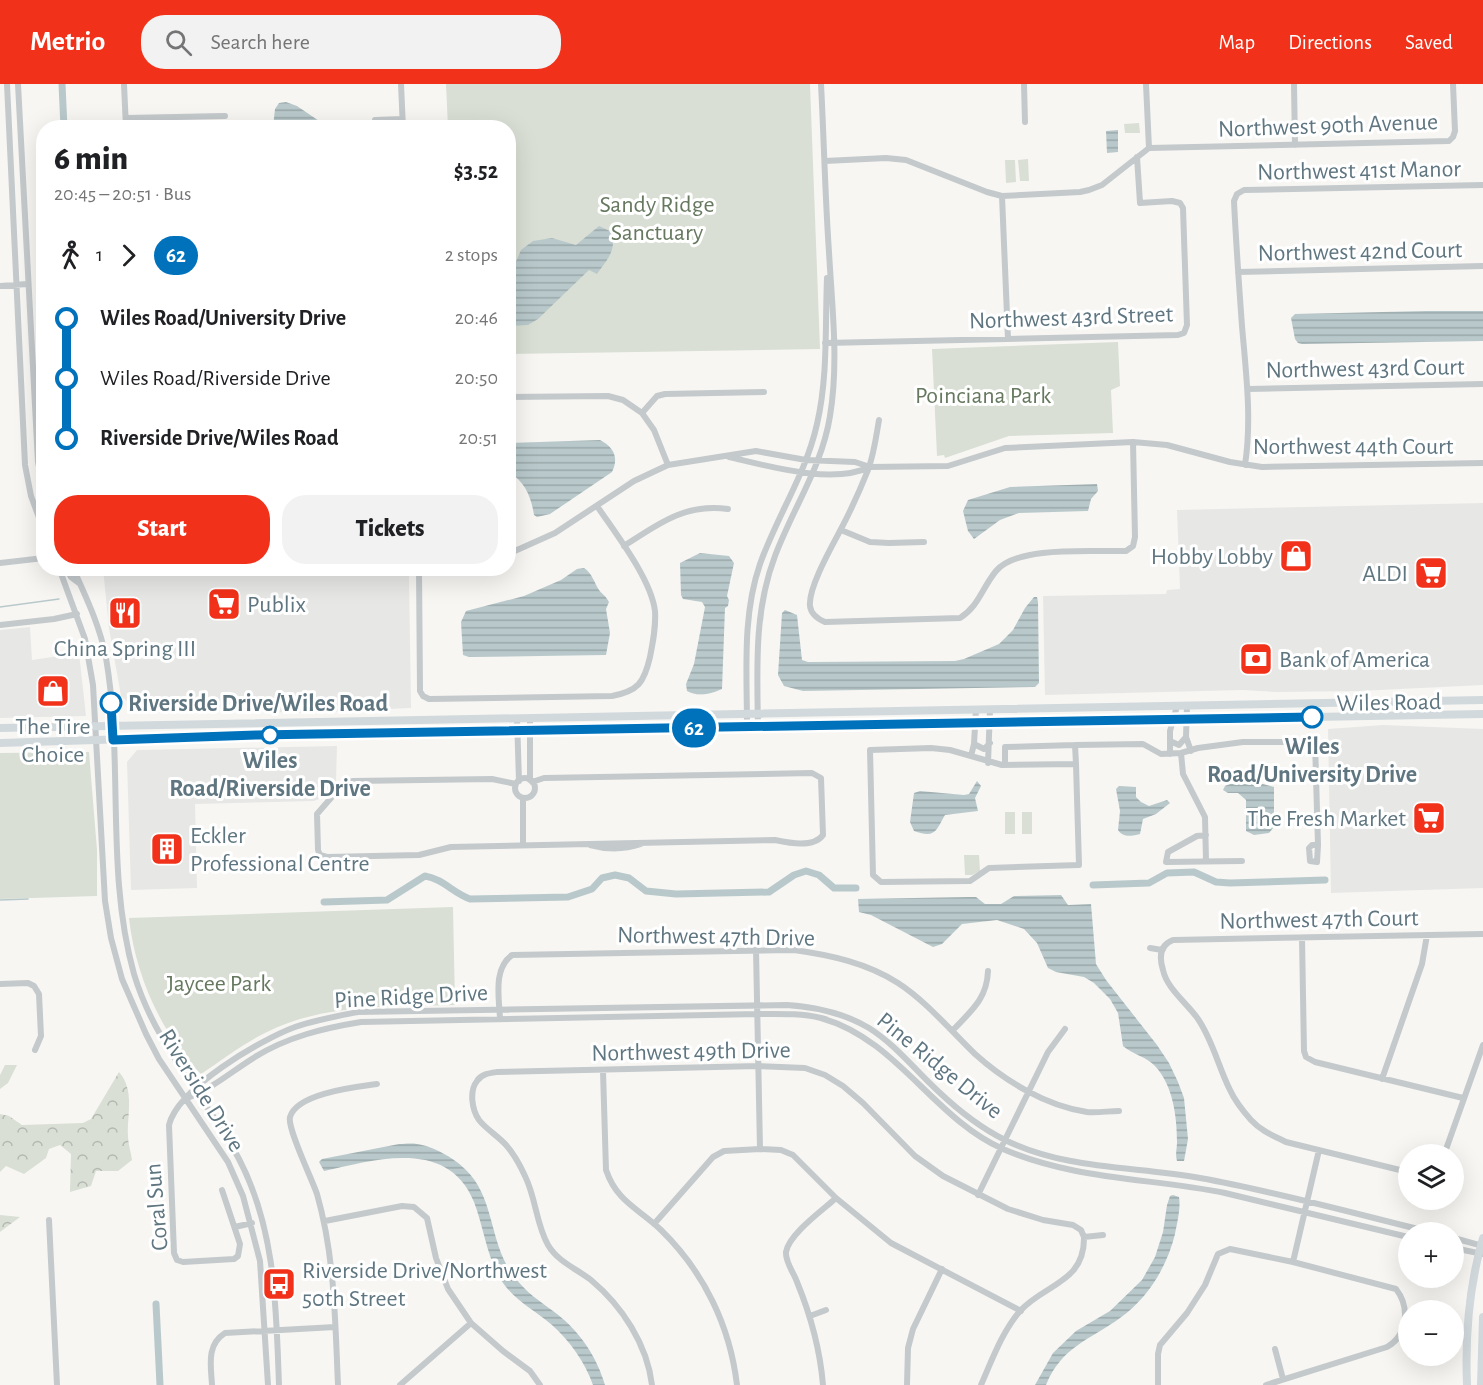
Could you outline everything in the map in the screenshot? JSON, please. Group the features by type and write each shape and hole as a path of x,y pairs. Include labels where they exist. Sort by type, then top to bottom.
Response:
{"main road":[{"name":"Wiles Road","path":"0,728 1483,700"},
{"name":"Wiles Road","path":"0,743 530,730 1483,714"},
{"path":"1467,1385 1467,1334 1472,1288 1482,1243"},
{"path":"1481,1385 1483,1317"}],"street":[{"path":"7,84 25,465 36,509"},
{"path":"18,84 36,430"},
{"path":"124,84 126,118 225,116"},
{"path":"375,120 402,119 401,84"},
{"path":"758,727 757,643 763,598 776,555 819,461 832,405 834,343 821,84"},
{"path":"1024,84 1025,122"},
{"path":"825,161 906,160 1002,196 1089,190 1107,181 1149,148 1146,84"},
{"path":"1294,84 1295,145"},
{"name":"Northwest 90th Avenue","path":"1149,148 1449,141 1455,131 1453,84"},
{"name":"Northwest 43rd Street","path":"825,343 1178,335 1184,333 1187,325 1183,208 1180,203 1172,201 1140,204 1137,157"},
{"name":"Northwest 41st Manor","path":"1238,272 1234,201 1237,194 1244,190 1483,185"},
{"path":"1002,196 1008,339"},
{"path":"747,727 747,623 751,598 768,544 802,472 819,414 825,343 828,236"},
{"name":"Northwest 42nd Court","path":"1238,272 1483,266"},
{"path":"1238,272 1248,389 1249,438 1245,465"},
{"path":"0,286 27,284"},
{"name":"Northwest 43rd Court","path":"1248,389 1483,384"},
{"path":"642,413 657,396 666,394 764,392"},
{"path":"516,397 591,395 623,400 642,413 654,429 668,465"},
{"path":"879,420 870,467 841,530 826,556 811,596 812,613 817,619 825,622 960,618 979,601 997,569 1013,559 1031,553 1126,551 1133,546 1135,537 1133,442"},
{"name":"Northwest 44th Court","path":"516,550 555,533 634,481 668,465 756,451 806,460 855,462 870,467 948,465 1005,448 1133,442 1167,445 1245,465 1262,467 1483,463"},
{"name":"Northwest 44th Court","path":"725,456 814,473 858,473 870,467"},
{"path":"419,576 420,691 423,696 429,699 612,696 633,690 645,677 655,633 655,611 650,590 597,506"},
{"path":"624,546 662,521 681,512 714,507 728,509"},
{"path":"841,530 870,542 924,542"},
{"path":"0,562 36,559"},
{"name":"Riverside Drive","path":"62,576 77,614 90,665 97,726 105,900 111,938 122,979 135,1013 159,1059 228,1162 243,1196 252,1223 260,1261 268,1385"},
{"path":"70,576 80,584"},
{"name":"Riverside Drive","path":"76,576 99,630 105,656 113,740 120,886 126,938 135,976 165,1045 240,1161 260,1211 272,1264 279,1385"},
{"path":"0,626 77,614"},
{"path":"1170,754 1170,731 1177,706"},
{"path":"1187,706 1186,737 1191,751"},
{"path":"970,756 974,744 976,709"},
{"path":"988,763 990,709"},
{"path":"517,718 519,770 516,793 524,798 534,793 535,787 531,781 530,770 530,718"},
{"path":"1170,741 1179,745 1186,737"},
{"path":"1005,765 1005,747 1143,744 1157,753 1170,754 1243,742 1315,742 1317,845"},
{"path":"974,744 984,748 990,743"},
{"path":"1075,745 1076,764 1079,865 989,868 970,880 881,882 873,875 870,750 931,748 950,750 988,763 1005,765 1076,764"},
{"path":"1181,753 1182,774 1205,817 1206,861"},
{"path":"519,770 530,770"},
{"path":"812,773 821,778 823,834 820,839 813,842 787,843 775,840 452,847 419,855 327,857 320,855 318,850 317,814 344,783 492,779 531,781 543,778 812,773"},
{"path":"523,845 524,798"},
{"path":"1206,835 1197,836 1167,852 1166,862 1242,861"},
{"name":"Northwest 47th Court","path":"1162,950 1166,943 1173,940 1483,934"},
{"path":"1382,1079 1422,964 1427,935"},
{"path":"1302,938 1306,1057 1315,1062 1463,1098"},
{"path":"1150,948 1162,950 1160,959 1165,978 1198,1019 1215,1050 1230,1090 1253,1123 1286,1142 1398,1170"},
{"path":"756,950 760,1149"},
{"name":"Northwest 47th Drive","path":"500,1019 499,976 505,960 512,955 794,950 832,956 868,968 898,983 953,1030 992,1068 1029,1092 1065,1107 1089,1112 1119,1111"},
{"path":"953,1030 983,997 988,985 988,971"},
{"path":"0,984 28,983 34,986 39,994 41,1036 35,1050"},
{"name":"Pine Ridge Drive","path":"196,1092 204,1081 269,1038 312,1022 358,1012 787,1005 822,1009 851,1018 868,1028 896,1049 940,1094 976,1122 1005,1139 1037,1153 1064,1161 1196,1177 1398,1224"},
{"name":"Pine Ridge Drive","path":"186,1098 266,1051 302,1035 361,1022 805,1015 820,1018 854,1031 890,1056 954,1118 1001,1148 1035,1162 1074,1172 1195,1187 1398,1234"},
{"path":"978,1195 1048,1052 1065,1029"},
{"path":"1448,1144 1483,1046"},
{"name":"Northwest 49th Drive","path":"652,1385 637,1336 626,1318 590,1279 564,1263 549,1247 540,1229 529,1184 519,1163 506,1146 480,1121 474,1111 472,1096 477,1080 486,1074 759,1066 805,1068 825,1075 843,1086 915,1156 943,1176 1008,1209 1043,1220 1073,1225 1081,1230 1084,1237"},
{"path":"603,1071 606,1170 611,1185 619,1196 677,1246 699,1277 716,1305 728,1336 737,1385"},
{"path":"338,1385 332,1263 325,1221 312,1177 290,1129 290,1118 295,1108 308,1101 329,1093 377,1084"},
{"name":"Coral Sun","path":"186,1098 176,1108 169,1125 174,1254 177,1260 183,1262 234,1259 238,1256 240,1251 235,1227 222,1190"},
{"path":"654,1224 713,1157 724,1151 781,1150 793,1155 836,1198 891,1243 1021,1311"},
{"path":"1293,1262 1319,1150"},
{"path":"823,1385 815,1330 787,1260 786,1251 797,1233 836,1198"},
{"path":"325,1221 402,1206 414,1207 422,1212 427,1218 436,1258 448,1289 471,1323 502,1351 530,1371 540,1385"},
{"path":"50,1220 57,1385"},
{"path":"235,1227 252,1223"},
{"path":"981,1385 998,1345 1021,1311 1077,1268 1084,1246 1084,1237 1103,1235"},
{"path":"1464,1240 1482,1243"},
{"path":"1158,1385 1160,1345 1187,1313 1205,1285 1215,1260 1224,1251 1230,1249 1293,1262 1396,1289 1400,1294 1405,1307 1403,1332 1396,1342 1387,1347 1266,1385"},
{"path":"1464,1250 1481,1254"},
{"path":"907,1385 908,1348 913,1329 942,1269"},
{"path":"810,1316 826,1310"},
{"path":"400,1385 471,1323"},
{"path":"212,1385 210,1359 212,1348 217,1338 225,1333 335,1327"},
{"path":"1275,1349 1283,1379"}],"shaded area":[{"path":"286,102 297,106 318,120 274,120 275,109 279,103"},
{"path":"1118,130 1118,152 1107,153 1106,131"},
{"path":"599,226 612,232 612,250 597,274 589,270 538,319 528,325 516,326 516,262 521,250 533,241 552,238 576,245"},
{"path":"1483,311 1483,341 1302,344 1295,339 1291,318 1295,314"},
{"path":"600,440 614,453 614,467 612,472 550,514 537,517 534,515 526,490 516,478 516,443"},
{"path":"1097,484 1098,491 1091,499 1088,511 1019,513 1000,520 974,539 968,531 963,511 968,500 1010,487"},
{"path":"1483,503 1483,685 1359,691 1243,690 1045,695 1043,596 1166,594 1167,590 1180,589 1177,510"},
{"path":"700,553 729,556 734,563 727,596 728,606 725,608 722,689 700,694 687,691 686,684 694,664 705,607 702,602 683,599 680,563"},
{"path":"584,568 609,602 606,609 610,633 606,655 469,657 463,655 461,622 466,611 524,596 561,580 577,569"},
{"path":"104,576 409,576 411,708 298,713 214,707 134,707 121,696 109,628"},
{"path":"1034,597 1037,597 1038,602 1039,683 1035,687 803,691 784,686 778,675 782,613 785,610 797,615 802,660 808,662 955,661 999,644 1013,630"},
{"path":"30,627 32,660 79,653 86,716 0,718 0,630"},
{"path":"1383,725 1483,729 1483,888 1331,893 1328,729"},
{"path":"337,746 336,782 328,793 319,799 195,804 197,888 131,890 127,762 137,750"},
{"path":"977,781 981,786 975,798 978,811 945,815 937,829 931,833 914,831 910,822 914,793 920,791 964,795 969,794"},
{"path":"1229,784 1263,784 1274,787 1274,827 1269,833 1254,835 1246,831 1246,800 1238,793 1228,793 1223,790"},
{"path":"1119,786 1136,787 1136,797 1149,806 1167,800 1170,803 1156,814 1143,819 1140,834 1125,835 1118,830 1120,811 1116,789"},
{"path":"1061,895 1068,905 1091,904 1096,964 1157,1045 1178,1082 1184,1098 1188,1139 1184,1161 1177,1161 1175,1112 1166,1082 1152,1063 1123,1046 1118,1013 1110,999 1094,983 1084,977 1056,972 1048,968 1037,943 1024,929 997,920 962,924 942,944 933,947 871,915 859,912 858,899 976,897 985,904 1001,904 1014,896"},
{"path":"399,1144 417,1144 436,1150 460,1165 475,1180 487,1206 505,1262 513,1275 528,1292 565,1321 580,1337 592,1355 605,1385 593,1385 581,1360 565,1338 506,1287 490,1257 474,1202 462,1182 447,1168 428,1161 408,1158 365,1162 324,1171 319,1162 322,1159"},
{"path":"1170,1196 1179,1197 1175,1234 1167,1258 1148,1291 1120,1318 1069,1352 1060,1361 1046,1385 1035,1385 1053,1353 1076,1331 1110,1311 1142,1280 1155,1257 1163,1232 1167,1205"}],"green space":[{"name":"Sandy Ridge Sanctuary","path":"446,84 810,84 820,349 516,354 516,120 448,120"},
{"path":"1139,123 1140,133 1125,133 1124,124"},
{"path":"1028,159 1029,181 1020,181 1018,160"},
{"path":"1005,160 1015,160 1016,182 1006,183"},
{"name":"Poinciana Park","path":"1118,342 1120,386 1111,390 1113,433 1009,436 945,458 944,455 937,456 932,349"},
{"path":"89,752 97,850 97,896 0,899 0,753"},
{"path":"1005,812 1015,812 1015,834 1005,834"},
{"path":"1022,812 1032,812 1032,834 1022,834"},
{"path":"964,855 979,855 980,871 972,875 965,875"},
{"name":"Jaycee Park","path":"453,907 455,1005 359,1008 312,1016 258,1036 201,1074 174,1041 152,1002 137,960 129,918"},
{"path":"5,1065 17,1065 8,1083 0,1089 0,1075"},
{"path":"119,1072 129,1095 128,1139 132,1160 118,1171 96,1171 91,1186 70,1192 71,1154 60,1145 49,1149 46,1158 24,1174 6,1166 0,1172 0,1114 9,1116 22,1125 83,1123 91,1119"},
{"path":"0,1215 20,1217 0,1232"}],"waterway":[{"path":"62,84 64,120"},
{"path":"0,607 59,599"},
{"path":"324,902 387,900 425,876 437,880 470,899 568,897 592,889 602,878 615,875 629,878 646,891 676,894 769,892 794,875 806,871 819,875 834,888 856,888"},
{"path":"1093,885 1149,883 1167,873 1194,872 1216,882 1230,883 1325,880"},
{"path":"0,900 28,899"},
{"path":"156,1304 160,1385"}],"bus line":[{"name":"62","path":"111,703 113,740 257,735 1312,717"}],"place":[{"name":"Hobby Lobby","path":"1296,556"},
{"name":"ALDI","path":"1431,573"},
{"name":"Publix","path":"224,604"},
{"name":"China Spring III","path":"125,613"},
{"name":"Bank of America","path":"1256,659"},
{"name":"The Tire Choice","path":"53,691"},
{"name":"Riverside Drive/Wiles Road","path":"111,703"},
{"name":"Wiles Road/University Drive","path":"1312,717"},
{"name":"Wiles Road/Riverside Drive","path":"270,735"},
{"name":"The Fresh Market","path":"1429,818"},
{"name":"Eckler Professional Centre","path":"167,849"},
{"name":"Riverside Drive/Northwest 50th Street","path":"279,1284"}]}
